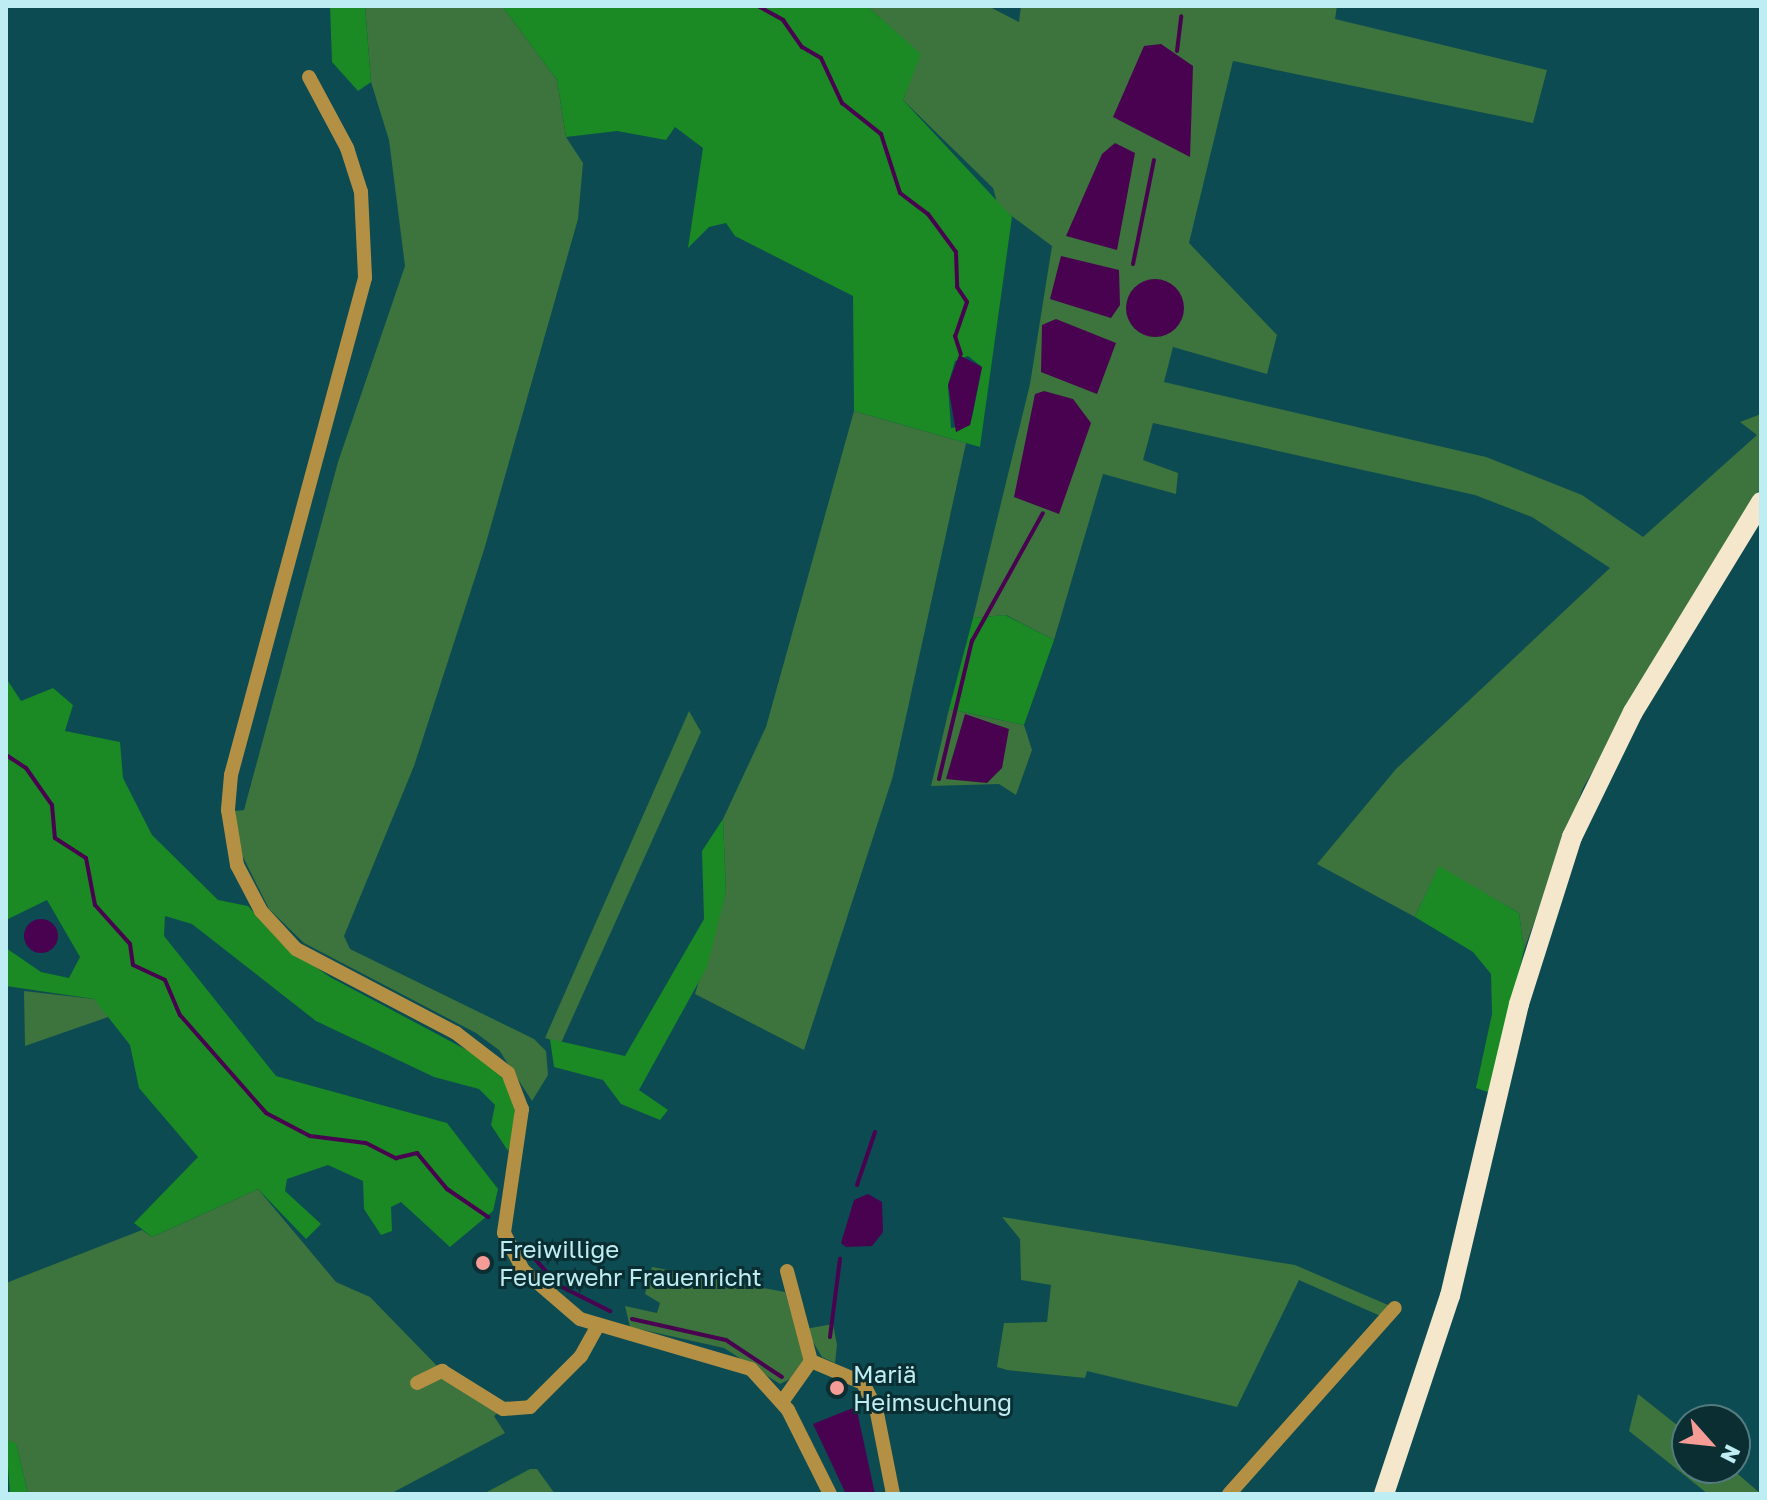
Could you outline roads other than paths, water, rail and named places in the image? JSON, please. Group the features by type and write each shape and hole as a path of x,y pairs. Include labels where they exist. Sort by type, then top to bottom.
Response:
{"main road":[{"path":"1384,1494 1450,1296 1519,1004 1572,837 1633,712 1761,502"}],"street":[{"path":"309,77 347,148 361,192 365,278 231,775 232,846 261,911 296,949 481,1048 519,1092 504,1233 523,1270 549,1297 598,1325 725,1357 759,1376 782,1402 830,1494"},
{"path":"787,1271 811,1361"},
{"path":"1229,1494 1395,1308"},
{"path":"417,1383 442,1371 503,1409 530,1407 581,1356 598,1325"},
{"path":"782,1402 811,1361"},
{"path":"811,1361 855,1377 869,1392 893,1494"}],"waterway":[{"path":"758,6 783,20 802,47 821,58 842,103 881,134 900,193 928,214 956,252 957,287 967,302 955,336 961,354"},
{"path":"1177,51 1181,16"},
{"path":"1133,264 1154,160"},
{"path":"939,779 972,641 1043,513"},
{"path":"6,755 26,768 52,805 55,838 86,858 95,905 130,944 133,965 165,980 180,1015 266,1113 310,1136 366,1143 396,1158 417,1153 447,1189 488,1217"},
{"path":"857,1185 875,1132"},
{"path":"525,1248 551,1277"},
{"path":"830,1337 840,1259"},
{"path":"562,1287 610,1311"},
{"path":"632,1319 726,1340 782,1377"}],"place":[{"name":"Freiwillige Feuerwehr Frauenricht","path":"483,1263"},
{"name":"Mariä Heimsuchung","path":"837,1388"}]}
